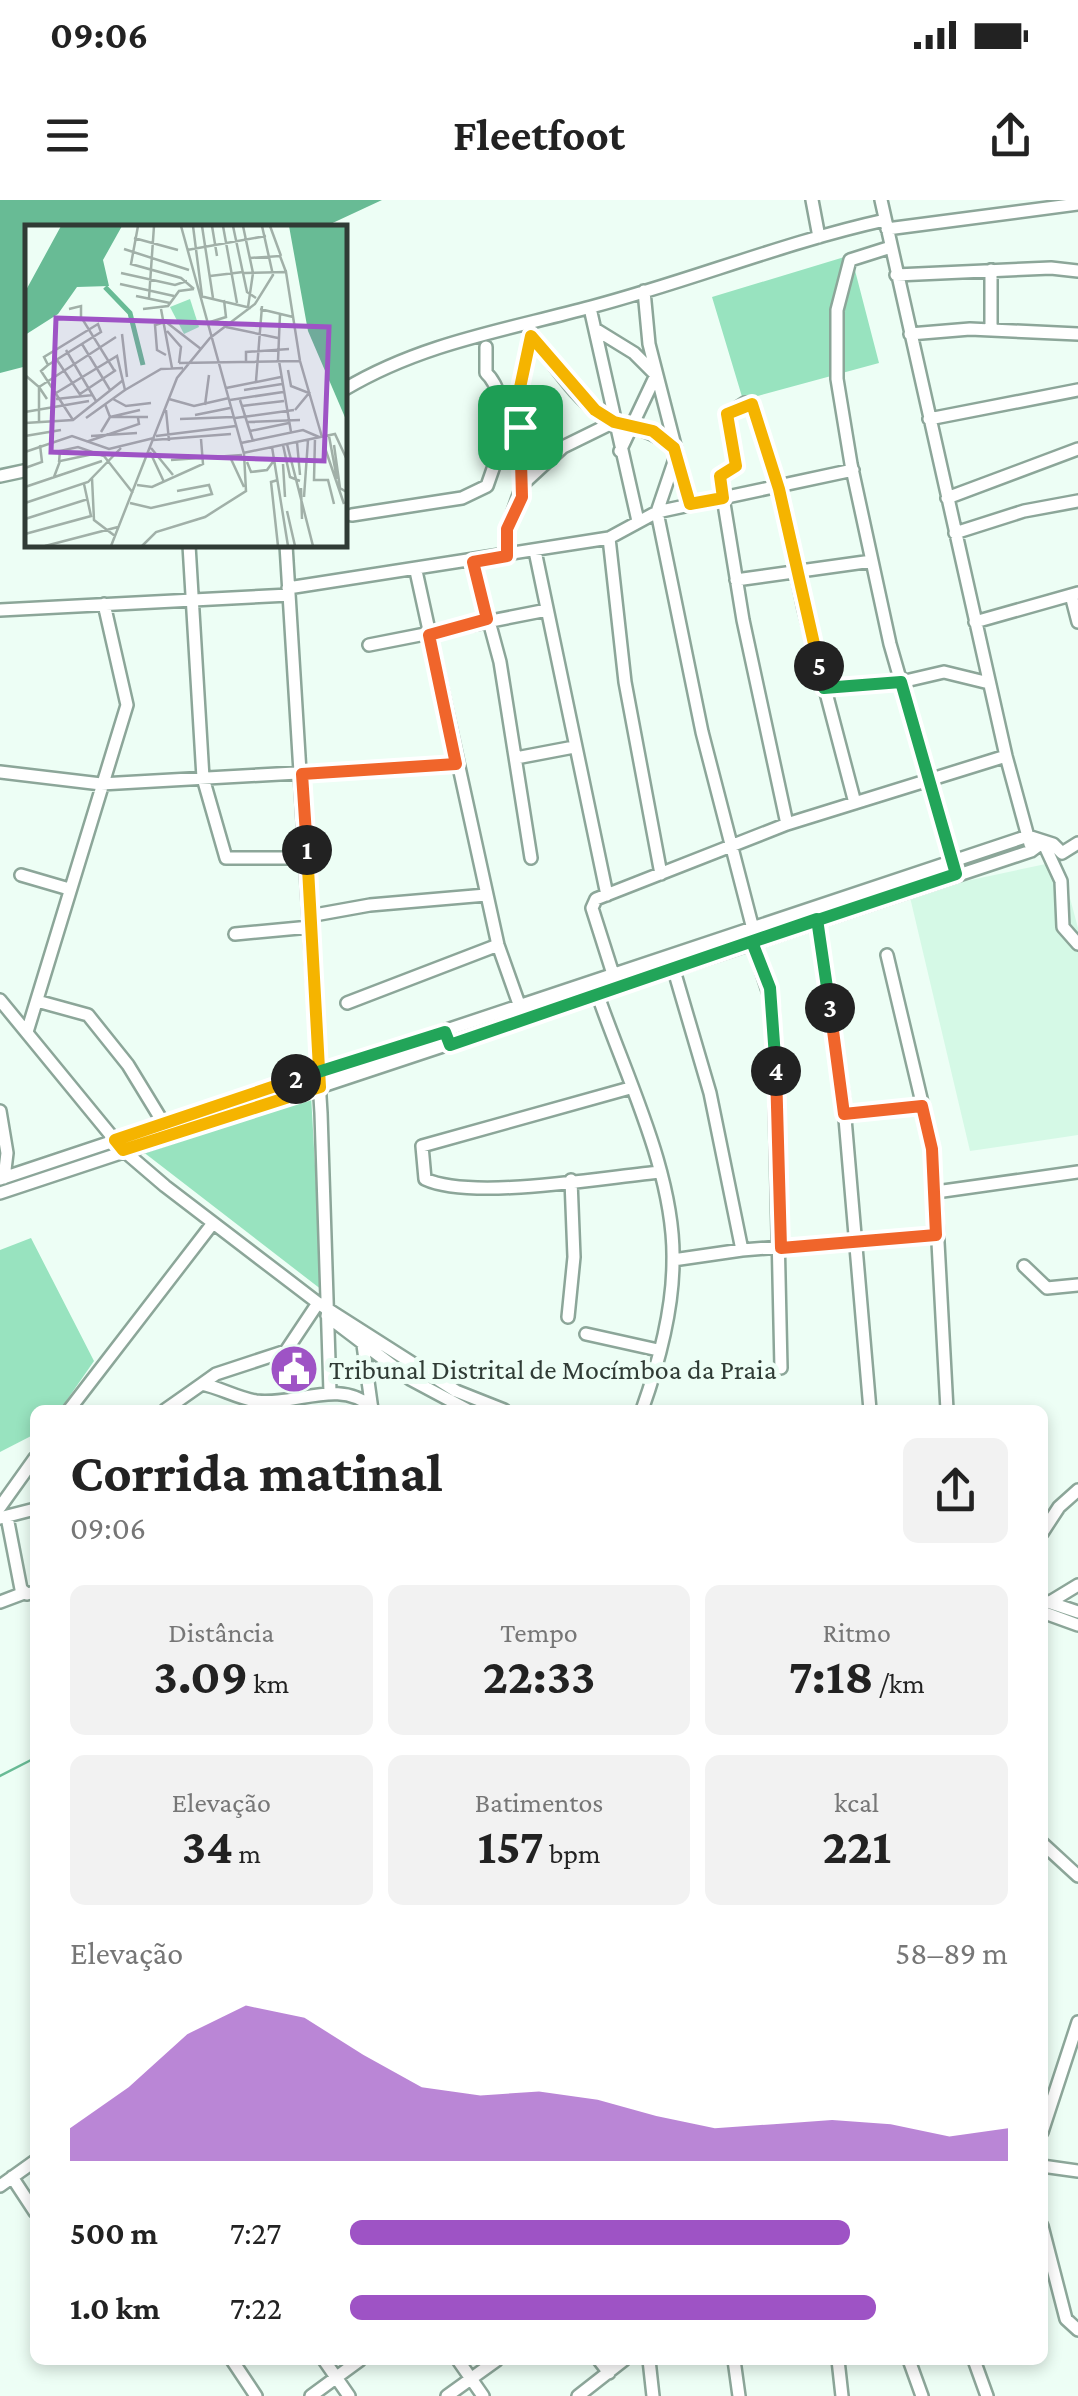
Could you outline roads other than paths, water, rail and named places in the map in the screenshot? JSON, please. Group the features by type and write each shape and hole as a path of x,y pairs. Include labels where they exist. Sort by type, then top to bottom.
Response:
{"street":[{"path":"812,200 819,237"},
{"path":"880,200 1006,756 1032,851"},
{"path":"348,387 372,373 460,338 590,308 819,237 886,224 1078,204"},
{"path":"891,247 850,260 837,310 837,379 872,561 901,682 955,868"},
{"path":"990,270 990,330"},
{"path":"896,275 1078,271"},
{"path":"644,291 656,375 690,504"},
{"path":"590,308 638,521"},
{"path":"595,330 634,353 656,375"},
{"path":"910,334 990,330 1078,334"},
{"path":"522,486 515,423 531,336 595,410 653,431 675,452"},
{"path":"486,347 486,374 515,423"},
{"path":"620,451 656,375"},
{"path":"929,419 1078,390"},
{"path":"507,556 507,529 529,474 563,447 641,404"},
{"path":"787,824 736,580 720,476 736,466 726,418 745,404 752,404 779,489 795,573 855,803"},
{"path":"352,515 478,492 487,486 515,423"},
{"path":"948,498 1078,449"},
{"path":"675,452 658,512 702,732 773,1006 781,1368"},
{"path":"0,610 288,592 473,562 608,538 658,512 853,470"},
{"path":"0,476 25,471"},
{"path":"956,533 1024,511 1078,501"},
{"path":"608,538 625,682 661,874"},
{"path":"190,548 203,778 226,858 308,858"},
{"path":"286,548 320,1087 326,1370 330,1392"},
{"path":"535,551 607,895"},
{"path":"736,580 872,561"},
{"path":"473,562 500,662 532,858"},
{"path":"416,571 486,895 498,945 520,1006"},
{"path":"975,622 1075,594 1078,622"},
{"path":"27,1032 120,733 128,694 104,604"},
{"path":"369,645 547,610"},
{"path":"824,688 901,682 944,672 989,683"},
{"path":"516,758 574,747"},
{"path":"613,974 592,908 607,895 787,824 1006,756"},
{"path":"0,772 101,784 456,764"},
{"path":"0,1193 10,1180 320,1087 595,988 613,974 817,919 955,868 1028,836 1053,844 1062,853 1076,842"},
{"path":"119,1145 164,1124 318,1071 447,1039 520,1006 673,967 752,936 955,868 1032,851 1043,842"},
{"path":"1043,842 1062,881 1063,927 1078,944"},
{"path":"21,875 69,889"},
{"path":"235,934 310,921 370,905 486,895"},
{"path":"817,919 844,1114 870,1405"},
{"path":"347,1003 498,945"},
{"path":"887,954 922,1106 936,1192 947,1405"},
{"path":"673,967 710,1092 742,1250"},
{"path":"595,988 660,1172 674,1260 643,1405"},
{"path":"0,1001 119,1145 213,1223 326,1310 456,1392 491,1405"},
{"path":"38,1001 88,1015 128,1066 164,1124"},
{"path":"630,1088 427,1144 419,1150 425,1179 444,1186 480,1188 660,1172"},
{"path":"844,1114 922,1106"},
{"path":"0,1110 10,1180"},
{"path":"936,1192 1078,1172"},
{"path":"568,1317 574,1258 571,1180"},
{"path":"74,1405 213,1223"},
{"path":"674,1260 742,1250 936,1235"},
{"path":"1024,1266 1047,1288 1078,1284"},
{"path":"326,1310 363,1346 410,1379 459,1405"},
{"path":"172,1405 216,1374 286,1352 326,1310"},
{"path":"586,1334 658,1350"},
{"path":"363,1346 372,1405"},
{"path":"202,1384 252,1405"},
{"path":"304,1405 330,1392 361,1397 369,1405"},
{"path":"0,1602 29,1593 2,1514 30,1466"},
{"path":"1048,1524 1058,1507 1078,1490"},
{"path":"2,1514 30,1510"},
{"path":"1048,1603 1078,1585"},
{"path":"1048,1606 1078,1612"},
{"path":"1048,1607 1078,1625"},
{"path":"1048,1848 1078,1876"},
{"path":"1048,2114 1078,2022"},
{"path":"0,2186 30,2164"},
{"path":"1048,2167 1078,2171"},
{"path":"12,2177 30,2204"},
{"path":"1048,2249 1066,2319 1078,2330"},
{"path":"235,2365 256,2396"},
{"path":"327,2365 349,2396"},
{"path":"310,2396 353,2365"},
{"path":"461,2365 483,2396"},
{"path":"447,2396 490,2365"},
{"path":"603,2365 609,2372"},
{"path":"578,2396 618,2365"},
{"path":"649,2365 652,2396"},
{"path":"735,2365 740,2396"},
{"path":"839,2365 842,2396"},
{"path":"910,2365 922,2396"},
{"path":"976,2365 987,2396"}],"waterway":[{"path":"0,1776 30,1761"}],"place":[{"name":"Tribunal Distrital de Mocímboa da Praia","path":"294,1369"}]}
